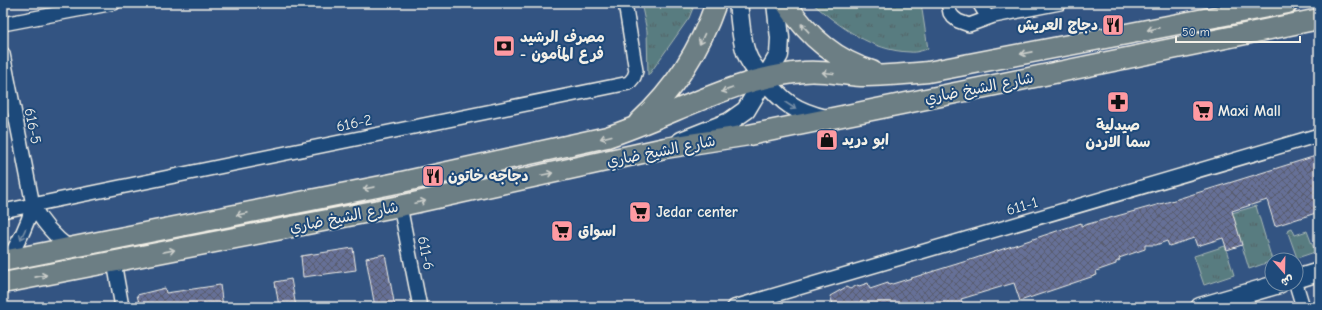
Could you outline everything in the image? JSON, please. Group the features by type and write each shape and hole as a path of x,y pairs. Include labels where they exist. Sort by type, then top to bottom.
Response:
{"main road":[{"path":"630,130 664,97 684,70 698,47 710,22 716,3"},
{"path":"738,3 747,56 764,79 778,95 795,109 826,119"},
{"path":"665,148 729,122 744,113 778,58 780,51 780,38 776,3"},
{"path":"786,3 802,25 831,51 860,68 886,75"},
{"name":"شارع الشيخ ضاري","path":"5,261 397,183 584,143 630,130 726,90 764,79 804,72 861,76 928,72 1288,3"},
{"name":"شارع الشيخ ضاري","path":"3,283 400,206 665,148 749,135 1319,19"},
{"path":"1304,277 1319,272"},
{"path":"1200,307 1264,288"}],"street":[{"path":"3,24 114,3"},
{"name":"616-2","path":"3,211 629,82 634,77 636,71 625,3"},
{"path":"948,3 950,13 963,24 974,24 988,18 1060,3"},
{"path":"979,3 988,18"},
{"name":"616-5","path":"3,54 33,205"},
{"name":"611-1","path":"734,307 1319,135"},
{"path":"33,205 49,229 70,248"},
{"path":"5,261 23,234 33,205"},
{"name":"611-6","path":"400,206 420,307"},
{"path":"114,262 122,307"},
{"path":"1298,292 1303,307"}],"green space":[{"path":"641,3 695,3 689,18 648,76 647,31"},
{"path":"812,3 921,3 928,49 915,52 896,51 870,42 845,29"},
{"path":"1256,206 1269,252 1264,252 1264,264 1249,269 1232,213"},
{"path":"1292,228 1295,235 1307,231 1315,252 1304,256 1304,252 1295,252 1287,230"},
{"path":"1225,246 1234,275 1204,285 1194,256"}],"building":[{"path":"1319,155 1319,212 1275,226 1267,200 1232,211 1242,245 1227,250 1223,238 1197,246 1194,238 1169,246 1167,241 1156,245 1145,245 1145,249 1119,258 1120,260 1116,262 1116,264 1096,271 1097,275 1020,301 1014,283 961,299 964,307 834,307 830,296 846,287 850,289 858,285 868,283 870,289 888,283 889,285 1081,223 1081,226 1171,201"},
{"path":"353,248 356,270 303,277 301,256"},
{"path":"385,254 395,307 375,307 366,258"},
{"path":"291,279 296,307 279,307 275,282"},
{"path":"220,285 223,307 140,307 137,295 165,288 166,293"}],"place":[{"name":"دجاج العريش","path":"1113,25"},
{"name":"مصرف الرشيد - فرع المأمون","path":"504,46"},
{"name":"صيدلية سما الاردن","path":"1118,102"},
{"name":"Maxi Mall","path":"1203,111"},
{"name":"ابو دريد","path":"827,140"},
{"name":"دجاجه خاتون","path":"433,176"},
{"name":"Jedar center","path":"640,212"},
{"name":"اسواق","path":"562,231"}]}
